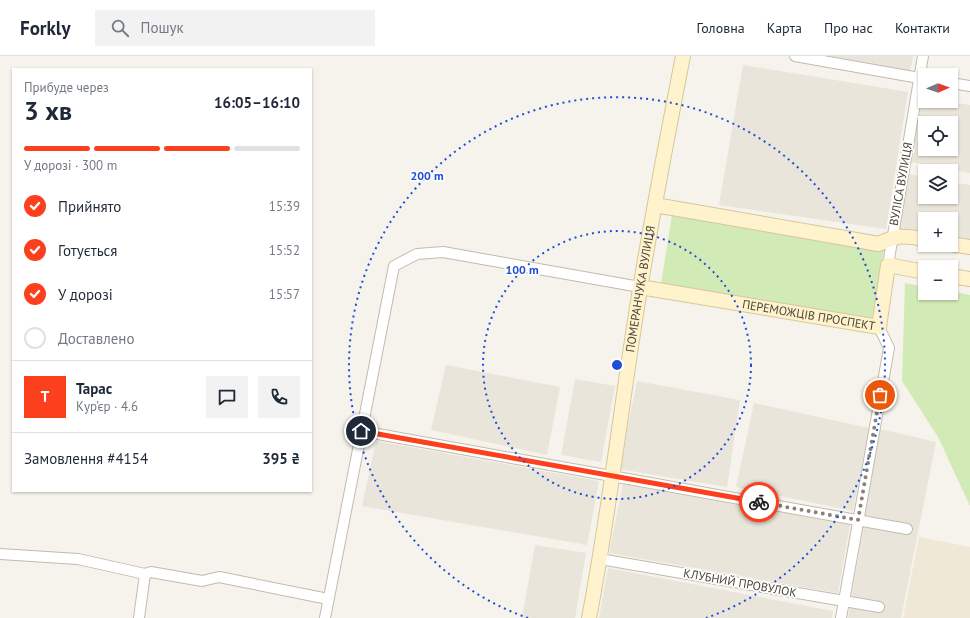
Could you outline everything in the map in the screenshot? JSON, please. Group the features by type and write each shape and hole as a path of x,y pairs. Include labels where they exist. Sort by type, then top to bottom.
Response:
{"street":[{"name":"ПОМЕРАНЧУКА ВУЛИЦЯ","path":"589,618 600,559 640,287 683,56"},
{"path":"795,56 918,77"},
{"name":"ВУЛІСА ВУЛИЦЯ","path":"923,68 924,56"},
{"path":"958,84 970,86"},
{"name":"ВУЛІСА ВУЛИЦЯ","path":"888,265 918,99"},
{"path":"655,205 879,244 892,237 902,235 918,238"},
{"path":"958,245 970,247"},
{"path":"325,618 394,266 417,254 443,252 640,287"},
{"path":"888,265 918,271"},
{"name":"ПЕРЕМОЖЦІВ ПРОСПЕКТ","path":"640,287 879,326 888,265"},
{"path":"958,277 970,279"},
{"path":"841,618 889,348 879,326"},
{"path":"361,431 907,529"},
{"path":"0,554 78,559 145,574 151,572 202,581 219,576 328,599"},
{"name":"КЛУБНИЙ ПРОВУЛОК","path":"600,559 879,607"},
{"path":"139,618 145,574"}],"shaded area":[{"path":"829,56 913,56 910,71"},
{"path":"743,65 908,92 886,229 719,205"},
{"path":"958,103 970,105 970,173 958,171 958,164 922,164 911,162 918,125 918,156 958,156 958,116 920,116 921,108 958,108"},
{"path":"909,174 918,176 918,204 958,204 958,183 970,185 970,241 958,239 958,212 918,212 918,233 898,230"},
{"path":"446,365 560,387 547,455 431,430"},
{"path":"575,379 615,386 601,462 561,455"},
{"path":"637,381 740,400 727,487 619,469"},
{"path":"754,403 869,428 853,511 736,487"},
{"path":"880,429 936,442 901,618 848,618"},
{"path":"376,441 599,481 587,545 362,506"},
{"path":"623,484 850,525 838,593 609,553"},
{"path":"919,537 970,547 970,618 903,618"},
{"path":"535,545 586,553 575,618 522,618"},
{"path":"608,568 833,611 832,618 599,618"}],"green space":[{"path":"672,215 884,249 872,318 661,284"},
{"path":"905,283 918,286 918,300 958,300 958,292 970,295 970,506 938,437 902,381"}],"way so far":[{"path":"759,502 858,520 880,395"}],"route":[{"path":"361,431 759,502"}]}
